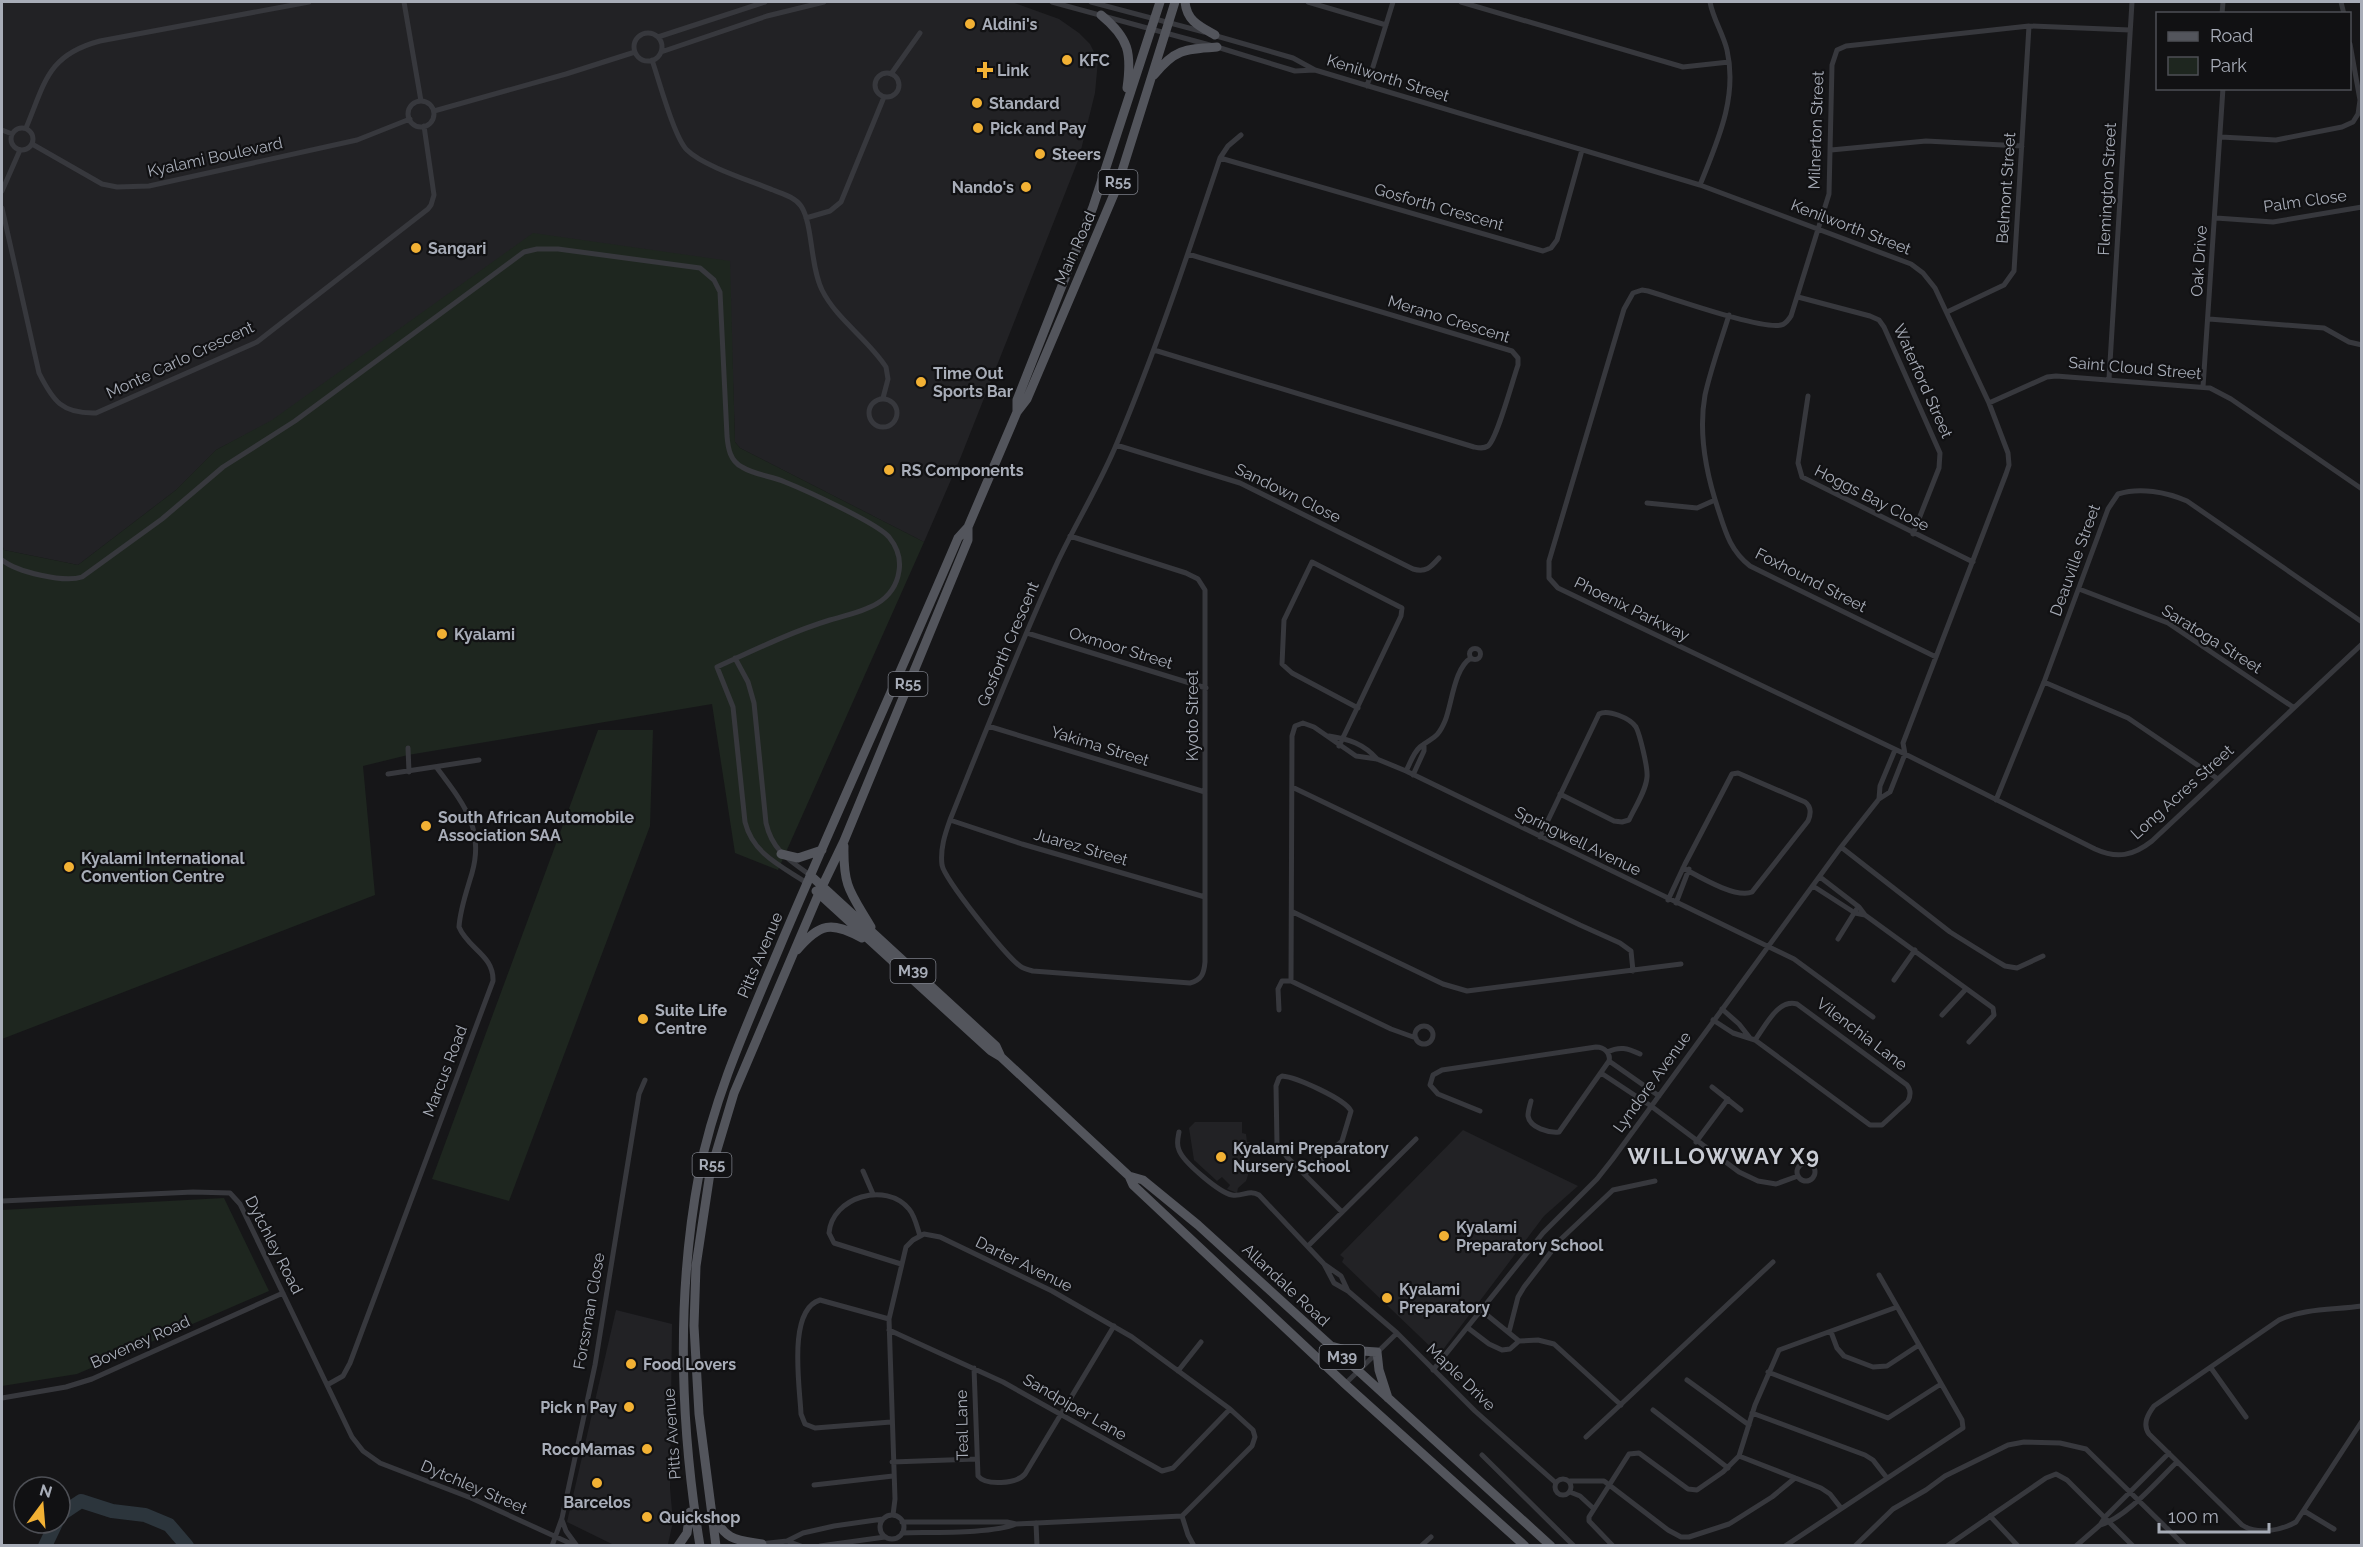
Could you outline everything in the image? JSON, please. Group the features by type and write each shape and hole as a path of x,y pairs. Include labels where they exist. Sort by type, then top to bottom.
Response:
{"main road":[{"name":"R55","path":"1155,18 1160,2"},
{"name":"R55","path":"1169,22 1175,2"},
{"path":"1185,2 1190,18 1195,24 1215,35"},
{"path":"1101,15 1116,27 1129,51 1125,108"},
{"name":"Main Road","path":"1017,412 1017,400 1093,207 1155,18"},
{"name":"Main Road","path":"946,578 968,540 968,527 1017,412 1027,399 1106,214 1169,22"},
{"path":"1151,79 1169,57 1176,53 1217,47"},
{"name":"Pitts Avenue","path":"716,1545 696,1381 695,1348 696,1266 710,1173 734,1093 821,889 844,841 946,578"},
{"name":"Pitts Avenue","path":"700,1545 690,1488 684,1423 684,1344 689,1250 699,1174 710,1127 723,1088 808,879 946,578"},
{"path":"844,841 843,871 847,887 877,943"},
{"path":"782,854 798,858 822,850"},
{"name":"Allandale Road","path":"808,879 974,1036 1001,1057 1128,1176 1133,1185 1182,1232 1345,1384 1525,1545"},
{"path":"792,956 810,935 822,928 846,930 877,943"},
{"name":"Allandale Road","path":"1128,1176 1143,1180 1198,1225 1551,1545"},
{"path":"1329,1345 1346,1350 1377,1352 1379,1370 1389,1400"},
{"path":"678,1545 687,1533 690,1521 690,1488"},
{"path":"710,1507 726,1535 757,1545"}],"street":[{"path":"26,128 51,70 74,50 100,41 309,2"},
{"path":"404,2 421,101"},
{"path":"658,37 765,2"},
{"path":"662,52 662,44 658,37 649,33 640,36 635,43 635,52 640,58 652,60 662,52 766,16 824,2"},
{"path":"1052,2 1152,30"},
{"path":"1091,2 1155,18"},
{"path":"1308,2 1386,25"},
{"path":"1368,86 1393,2"},
{"path":"1461,2 1683,66 1694,67 1729,62"},
{"path":"1700,185 1727,113 1729,62 1710,2"},
{"name":"Flemington Street","path":"2109,379 2132,2"},
{"name":"Kenilworth Street","path":"1155,18 1293,58 1315,70 1700,185 1900,259 1916,267 1932,282 1989,403 2008,453 2008,465 1903,743 1895,750"},
{"name":"Milnerton Street","path":"1624,309 1633,293 1642,290 1767,324 1786,323 1798,297 1829,194 1832,65 1834,54 1839,49 1846,46 2029,26 2130,30"},
{"name":"Belmont Street","path":"1947,312 2004,285 2012,276 2015,259 2029,26"},
{"name":"Kenilworth Street","path":"1152,30 1295,71 1315,70"},
{"path":"891,74 920,33"},
{"path":"1235,53 1239,42"},
{"path":"434,111 635,52"},
{"path":"2221,138 2276,140 2342,127 2353,122 2358,114 2360,100 2351,54"},
{"path":"652,60 677,133 686,149 705,161 789,196 802,207 815,273 827,299 886,367 888,379 883,398 880,399 870,407 870,416 874,423 886,426 894,422 897,410 889,400 880,399"},
{"path":"884,74 891,74 897,78 899,89 894,95 884,97 876,89 876,81 884,74"},
{"name":"Oak Drive","path":"2204,387 2223,90"},
{"path":"806,218 830,211 841,202 884,97"},
{"path":"421,101 429,104 434,111 432,120 424,126 417,126 410,119 409,112 412,106 421,101"},
{"name":"Kyalami Boulevard","path":"32,144 102,183 117,187 149,186 357,140 410,119"},
{"name":"Monte Carlo Crescent","path":"2,208 39,373 46,387 61,406 78,412 96,413 257,342 428,209 434,195 424,126"},
{"path":"18,128 26,128 32,135 32,144 27,149 20,150 12,144 12,134 18,128"},
{"path":"2,130 12,134"},
{"name":"Gosforth Crescent","path":"1190,983 1033,971 1022,967 960,897 945,874 941,854 944,836 988,726 1070,536 1116,445 1154,350 1220,158 1228,146 1241,135"},
{"path":"1831,150 1926,141 2022,146"},
{"path":"2,191 20,150"},
{"name":"Gosforth Crescent","path":"1220,158 1543,250 1551,248 1557,240 1582,150"},
{"name":"Palm Close","path":"2216,218 2273,222 2361,207"},
{"path":"2,560 13,567 61,579 82,578 162,519 223,467 295,421 524,252 537,249 558,249 689,266 707,272 720,292 727,436 732,458 741,467 787,482 874,526 890,538 900,562 894,586 889,595 875,606 801,630 717,667 734,707 748,834 763,854 808,879"},
{"name":"Merano Crescent","path":"1154,350 1474,447 1483,448 1490,444 1497,430 1518,365 1518,358 1514,352 1188,254"},
{"name":"Waterford Street","path":"1798,297 1870,316 1879,320 1884,327 1940,453 1939,468 1913,534"},
{"name":"Phoenix Parkway","path":"1624,309 1549,561 1548,573 1552,583 1895,750"},
{"name":"Foxhound Street","path":"1729,315 1705,397 1704,451 1706,471 1730,544 1740,558 1750,566 1936,657"},
{"path":"2209,318 2324,328 2349,342 2361,345"},
{"name":"Saint Cloud Street","path":"1989,403 2047,377 2069,375 2204,387 2224,394 2361,489"},
{"name":"Hoggs Bay Close","path":"1808,396 1798,463 1802,477 1973,562"},
{"name":"Sandown Close","path":"1116,445 1240,483 1413,569 1424,571 1439,558"},
{"name":"Deauville Street","path":"1996,800 2044,682 2112,501 2118,494 2128,492 2163,494 2187,501 2361,621"},
{"path":"1647,503 1696,508 1715,500"},
{"name":"Kyoto Street","path":"1070,536 1186,573 1201,582 1206,597 1204,972 1196,981 1190,983"},
{"path":"1339,746 1344,738 1401,616 1401,608 1312,562 1284,620 1282,664 1292,673 1358,708"},
{"name":"Saratoga Street","path":"2079,589 2168,623 2293,708"},
{"name":"Oxmoor Street","path":"1028,633 1206,688"},
{"name":"Long Acres Street","path":"1895,750 2106,854 2127,855 2139,851 2152,841 2361,644"},
{"path":"735,658 748,682 754,703 766,823 773,844 808,879"},
{"path":"1406,771 1418,748 1431,742 1443,724 1458,675 1464,664 1471,658"},
{"path":"2044,682 2128,718 2218,779"},
{"path":"1540,837 1560,794 1599,714 1609,712 1635,726 1648,774 1629,819 1622,822 1614,821 1560,794"},
{"path":"1291,981 1292,736 1295,726 1303,723 1309,724 1356,756 1377,759"},
{"name":"Yakima Street","path":"988,726 1205,792"},
{"path":"1327,736 1344,738 1361,745 1377,759"},
{"path":"1903,743 1905,754"},
{"path":"1413,775 1425,751 1424,744"},
{"path":"408,748 409,772"},
{"name":"Lyndore Avenue","path":"1879,799 1880,786 1895,750"},
{"name":"Lyndore Avenue","path":"1433,1370 1543,1233 1597,1179 1841,847 1879,799 1890,792 1905,754"},
{"name":"Springwell Avenue","path":"1377,759 1767,946 1803,965 1873,1017"},
{"path":"388,774 479,760"},
{"name":"Marcus Road","path":"327,1385 343,1376 350,1363 493,981 488,960 464,938 459,927 459,919 476,855 473,825 469,813 437,768"},
{"path":"1676,903 1688,861 1695,843 1733,773 1738,773 1805,802 1810,809 1807,822 1752,892 1743,894 1734,892 1686,869"},
{"path":"1292,787 1620,942 1630,951 1633,971"},
{"name":"Juarez Street","path":"950,820 1022,844 1205,897"},
{"path":"1841,847 1950,932 2005,966 2017,968 2043,956"},
{"path":"1668,900 1686,869"},
{"path":"1820,878 1859,906 1865,915 1993,1008 1995,1012 1970,1042"},
{"path":"1813,886 1855,913 1865,915"},
{"path":"1838,939 1859,906"},
{"path":"1293,912 1458,990 1476,991 1681,964"},
{"path":"1894,980 1915,950"},
{"path":"1280,1011 1279,984 1282,981 1291,981 1391,1029 1416,1038"},
{"path":"1942,1016 1966,988"},
{"name":"Vilenchia Lane","path":"1722,1009 1752,1039 1870,1125 1882,1125 1908,1101 1910,1096 1907,1085 1797,1004 1790,1002 1781,1005 1752,1039"},
{"name":"Vilenchia Lane","path":"1713,1020 1733,1034 1752,1039"},
{"path":"1480,1111 1438,1094 1430,1085 1433,1075 1442,1070 1596,1047 1607,1052 1609,1061 1659,1096"},
{"path":"1607,1052 1615,1048 1625,1048 1640,1054"},
{"path":"1532,1101 1528,1115 1532,1123 1550,1132 1559,1132 1609,1061"},
{"path":"1601,1073 1651,1106 1696,1142 1739,1172 1758,1180 1782,1183 1798,1176"},
{"path":"1305,1174 1342,1141 1351,1111 1344,1102 1294,1079 1282,1076 1276,1086 1276,1141 1281,1151 1342,1212"},
{"name":"Forssman Close","path":"552,1545 562,1518 595,1365 639,1094 645,1080"},
{"path":"1712,1088 1741,1110"},
{"path":"1696,1142 1728,1099"},
{"name":"Maple Drive","path":"1179,1132 1177,1143 1181,1155 1204,1177 1232,1195 1251,1192 1259,1195 1324,1264 1341,1276 1348,1290 1556,1483"},
{"path":"1308,1246 1416,1139"},
{"path":"863,1171 873,1194"},
{"path":"1509,1332 1518,1297 1524,1287 1576,1223 1614,1189 1655,1180"},
{"name":"Dytchley Road","path":"2,1201 193,1192 230,1193 240,1204 352,1437 363,1451"},
{"path":"893,1515 895,1499 889,1319 906,1247 920,1236 912,1213 904,1204 873,1194 861,1197 838,1211 829,1226 829,1237 839,1246 901,1264"},
{"name":"Darter Avenue","path":"920,1236 927,1233 940,1238 1052,1291 1114,1326 1230,1409 1253,1430 1254,1442 1182,1516"},
{"path":"1586,1437 1773,1262"},
{"name":"Maple Drive","path":"1324,1264 1332,1281 1348,1290"},
{"path":"1785,1545 1962,1428 1962,1420 1879,1275"},
{"name":"Boveney Road","path":"2,1398 66,1387 92,1379 283,1293"},
{"path":"889,1319 819,1300 813,1302 808,1308 800,1327 798,1342 801,1414 805,1424 815,1428 891,1422"},
{"path":"2361,1306 2295,1312 2279,1320 2154,1406 2147,1416 2146,1429 2242,1526 2256,1531 2282,1528 2296,1522 2361,1421"},
{"path":"1613,1545 1589,1521 1589,1514 1626,1458 1634,1452 1643,1455 1685,1487 1694,1491 1728,1468 1739,1456 1752,1413 1779,1350 1897,1307"},
{"path":"1482,1311 1519,1341"},
{"path":"1061,1415 1114,1326"},
{"path":"1468,1328 1498,1350 1508,1350 1519,1341 1538,1340 1554,1344 1621,1405"},
{"name":"Sandpiper Lane","path":"889,1330 1003,1382 1156,1469 1166,1471 1173,1468 1230,1409"},
{"path":"1831,1332 1837,1348 1844,1356 1873,1366 1887,1366 1919,1345"},
{"path":"1345,1384 1396,1333"},
{"path":"1179,1371 1201,1342"},
{"name":"Teal Lane","path":"974,1368 975,1459 976,1471 981,1480 987,1482 1021,1478 1061,1415"},
{"path":"2211,1368 2246,1417"},
{"path":"1768,1372 1888,1418 1941,1384"},
{"path":"1687,1380 1749,1425"},
{"path":"1653,1410 1728,1468"},
{"path":"1752,1413 1865,1455 1873,1460 1887,1478"},
{"path":"1856,1545 1893,1509 1945,1476 2014,1443 2045,1442 2086,1449 2136,1500 2185,1545"},
{"name":"Dytchley Street","path":"363,1451 380,1463 471,1498 576,1545"},
{"path":"2100,1525 2104,1517 2169,1453"},
{"path":"1482,1455 1574,1545"},
{"path":"1739,1456 1825,1490 1841,1508"},
{"path":"892,1462 975,1459"},
{"path":"2076,1545 2100,1525 2110,1522 2177,1462"},
{"path":"1947,1545 2051,1475 2060,1475 2133,1545"},
{"path":"814,1485 893,1476"},
{"path":"1570,1481 1572,1487 1570,1492 1566,1495 1558,1494 1555,1490 1556,1483 1562,1479 1599,1480 1609,1484 1668,1530 1681,1537 1689,1537 1729,1524 1772,1497 1795,1478"},
{"path":"1570,1492 1580,1496 1593,1509"},
{"path":"2304,1511 2334,1529"},
{"path":"757,1545 787,1541 813,1530 883,1519 893,1515"},
{"path":"893,1515 902,1522 1007,1522 1016,1524"},
{"path":"820,1545 885,1537 896,1538 902,1533 970,1530 1016,1524 1182,1516 1194,1545"},
{"path":"1990,1516 2018,1545"},
{"path":"562,1518 566,1531 576,1545"},
{"path":"883,1519 880,1531 885,1537"},
{"path":"902,1522 902,1533"},
{"path":"1036,1523 1037,1545"},
{"path":"1421,1545 1431,1537"},
{"path":"787,1541 801,1545"}],"shaded area":[{"path":"2,2 1012,2 1059,19 1090,44 1098,60 1095,93 1079,158 960,459 924,542 740,448 735,442 729,261 272,421 216,450 176,490 78,565 4,550 2,545"},
{"name":"Kyalami Preparatory Nursery School","path":"1195,1122 1242,1122 1242,1133 1246,1134 1247,1142 1250,1142 1249,1172 1246,1181 1238,1188 1237,1193 1227,1189 1230,1185 1222,1177 1217,1181 1194,1160 1189,1128"},
{"name":"Kyalami Preparatory School","path":"1463,1130 1578,1186 1544,1216 1439,1355 1342,1262 1344,1258 1340,1255"},
{"path":"616,1310 672,1324 670,1488 673,1522 668,1544 614,1545 567,1522"}],"green space":[{"name":"Kyalami","path":"533,233 730,261 735,442 740,448 924,542 778,870 735,853 712,704 408,755 363,766 375,895 2,1039 2,545 4,550 78,565 176,490 216,450 272,420"},
{"path":"598,730 653,730 650,826 509,1201 432,1179"},
{"path":"224,1198 269,1291 77,1374 2,1386 2,1210"}],"waterway":[{"path":"72,1507 81,1501 112,1511 145,1515 169,1525 187,1546"},
{"path":"45,1546 50,1535"}],"place":[{"name":"Aldini's","path":"970,24"},
{"name":"KFC","path":"1067,60"},
{"name":"Link","path":"985,70"},
{"name":"Standard","path":"977,103"},
{"name":"Pick and Pay","path":"978,128"},
{"name":"Steers","path":"1040,154"},
{"name":"Nando's","path":"1026,187"},
{"name":"Sangari","path":"416,248"},
{"name":"Time Out Sports Bar","path":"921,382"},
{"name":"RS Components","path":"889,470"},
{"name":"Kyalami","path":"442,634"},
{"name":"South African Automobile Association SAA","path":"426,826"},
{"name":"Kyalami International Convention Centre","path":"69,867"},
{"name":"Suite Life Centre","path":"643,1019"},
{"name":"Kyalami Preparatory Nursery School","path":"1221,1157"},
{"name":"Kyalami Preparatory School","path":"1444,1236"},
{"name":"Kyalami Preparatory","path":"1387,1298"},
{"name":"Food Lovers","path":"631,1364"},
{"name":"Pick n Pay","path":"629,1407"},
{"name":"RocoMamas","path":"647,1449"},
{"name":"Barcelos","path":"597,1483"},
{"name":"Quickshop","path":"647,1517"}],"district":[{"name":"WILLOWWAY X9","path":"1724,1156"}]}
